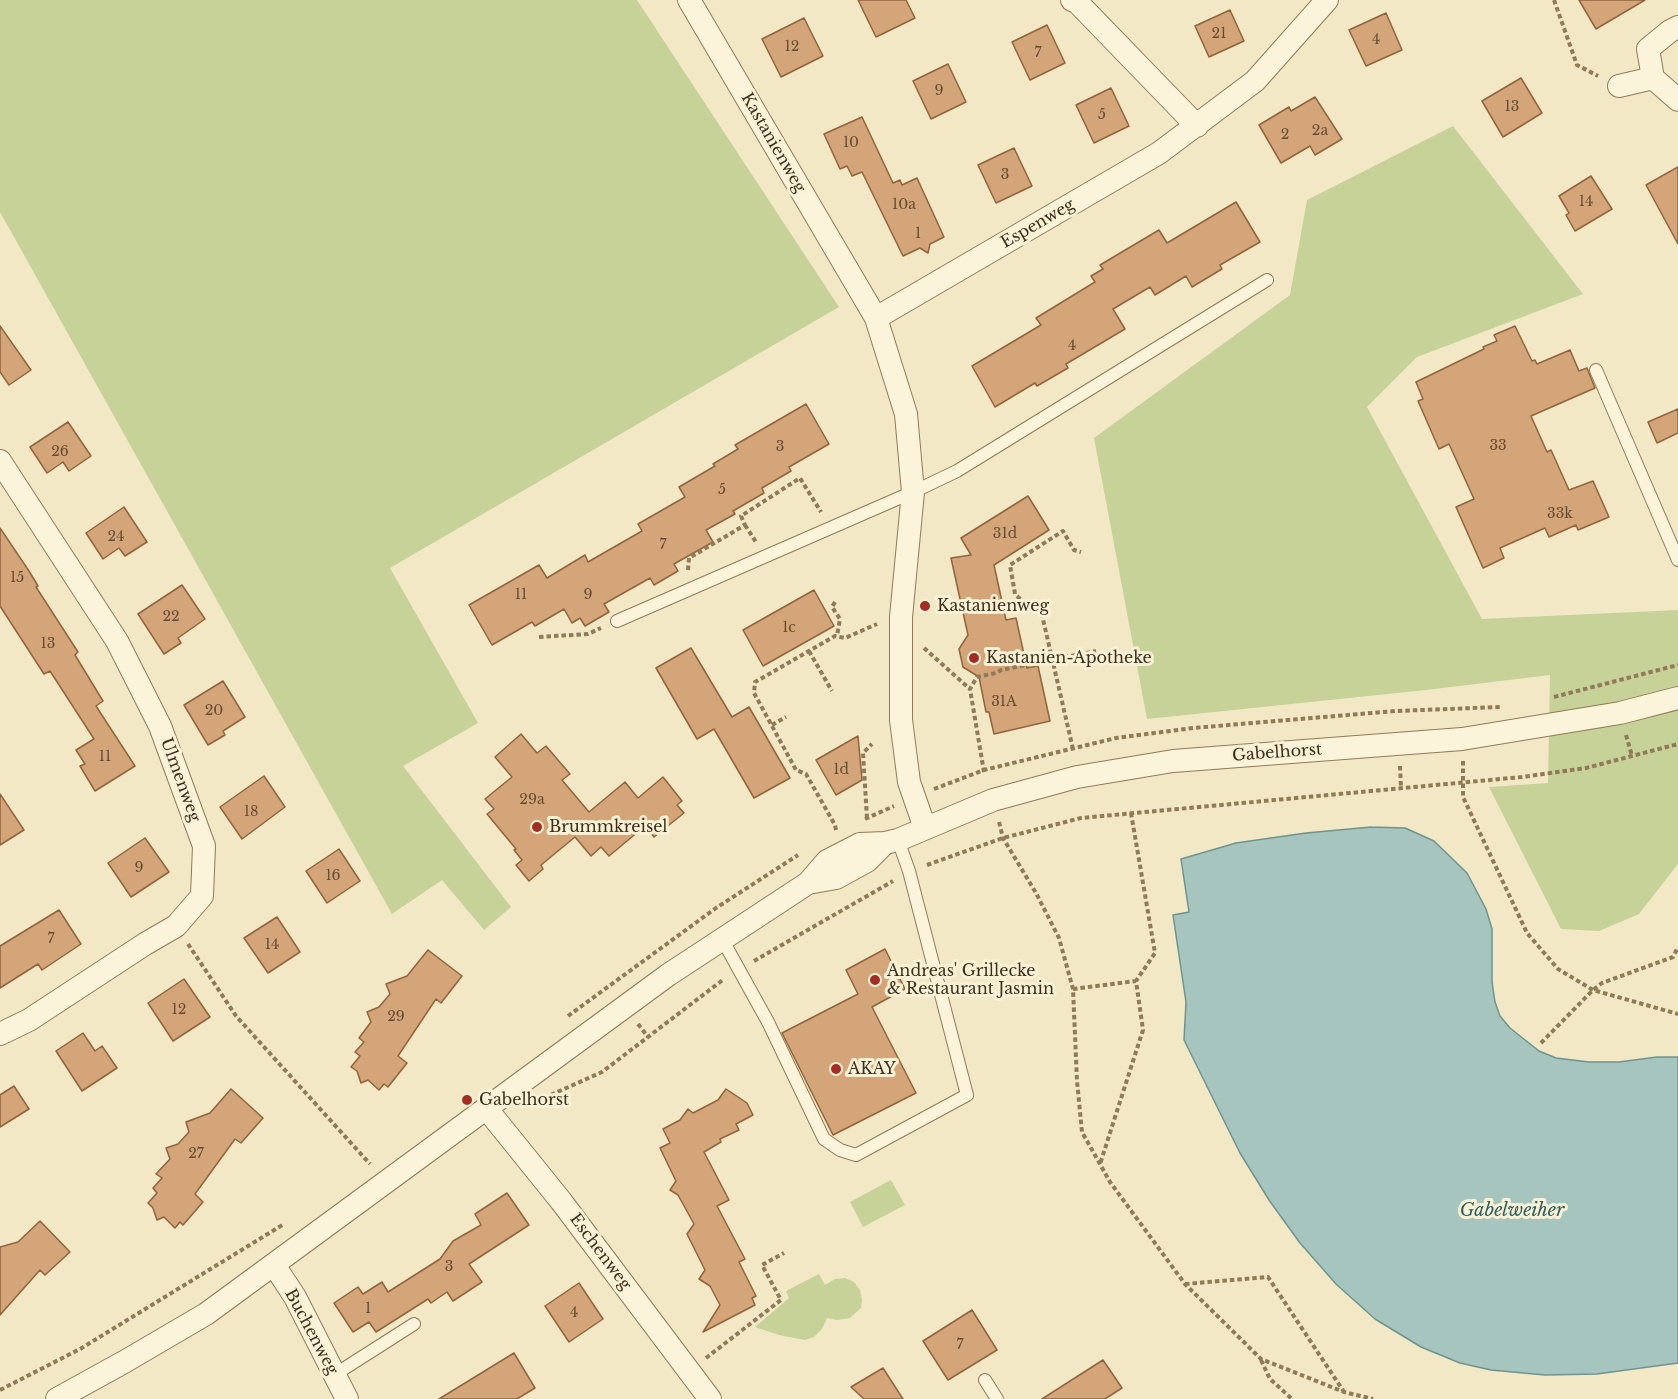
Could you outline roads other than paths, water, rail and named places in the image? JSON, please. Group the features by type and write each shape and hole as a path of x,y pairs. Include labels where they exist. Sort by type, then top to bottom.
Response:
{"street":[{"name":"Kastanienweg","path":"689,0 876,318 906,414 913,492 901,627 901,720 909,782 924,828"},
{"path":"1072,0 1077,2 1197,126"},
{"name":"Espenweg","path":"876,318 1159,153 1254,81 1327,0"},
{"path":"1678,27 1648,49 1653,78 1678,100"},
{"path":"1619,86 1653,78"},
{"name":"Ulmenweg","path":"0,461 117,641 160,726 204,846 202,896 176,926 29,1020 0,1034"},
{"name":"Gabelhorst","path":"57,1399 206,1314 659,982 722,939 808,884 836,878 867,861 891,841 993,800 1077,777 1173,760 1462,739 1620,713 1678,698"},
{"name":"Eschenweg","path":"486,1108 561,1201 710,1399"},
{"name":"Buchenweg","path":"274,1265 295,1297 347,1399"}],"lane":[{"path":"617,621 957,471 1267,280"},
{"path":"1596,370 1678,560"},
{"path":"722,939 768,1022 824,1139 840,1150 856,1155 967,1095 909,871 891,841"},
{"path":"334,1375 414,1324"},
{"path":"985,1380 997,1399"}],"water":[{"name":"Gabelweiher","path":"1371,827 1405,828 1434,841 1467,873 1486,909 1492,929 1492,982 1500,1016 1510,1028 1539,1051 1556,1058 1589,1062 1678,1057 1678,1363 1597,1374 1545,1375 1491,1370 1460,1363 1421,1347 1375,1319 1336,1284 1300,1243 1269,1200 1240,1153 1184,1040 1186,1002 1173,915 1189,912 1181,859 1236,843"}],"place":[{"name":"Kastanienweg","path":"925,606"},
{"name":"Kastanien-Apotheke","path":"974,658"},
{"name":"Brummkreisel","path":"537,827"},
{"name":"Andreas' Grillecke & Restaurant Jasmin","path":"875,980"},
{"name":"AKAY","path":"836,1069"},
{"name":"Gabelhorst","path":"467,1100"}]}
